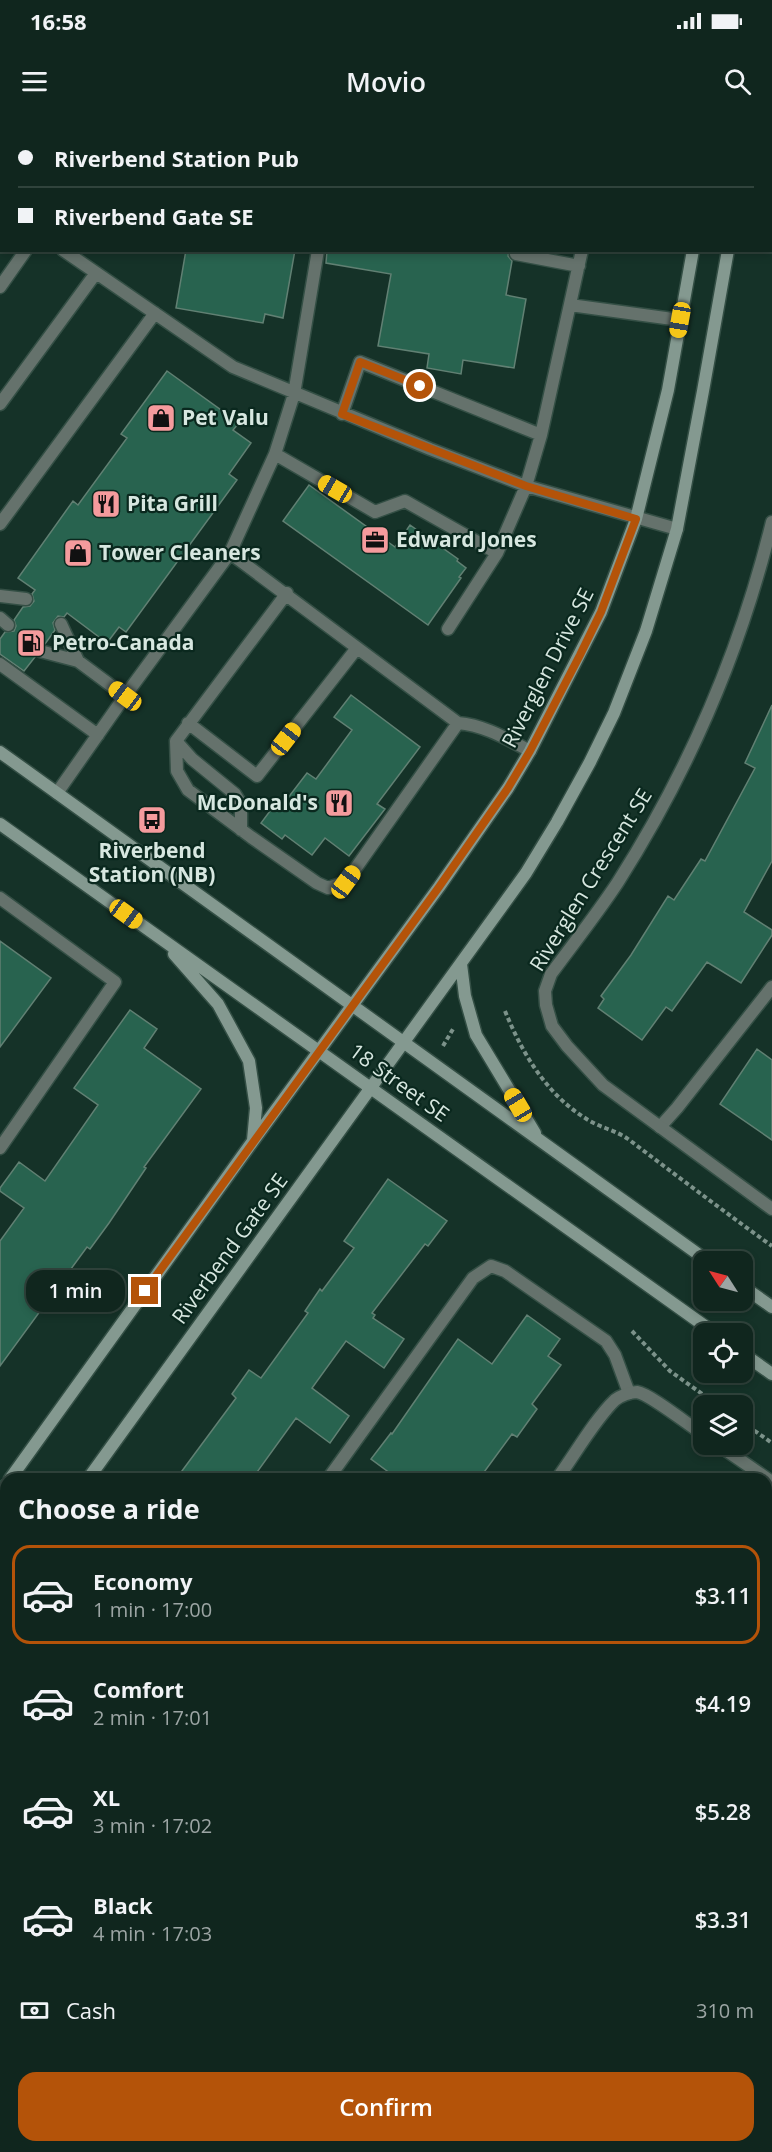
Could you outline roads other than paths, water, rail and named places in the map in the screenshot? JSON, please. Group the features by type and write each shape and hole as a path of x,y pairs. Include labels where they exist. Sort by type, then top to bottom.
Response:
{"street":[{"path":"0,287 25,252"},
{"path":"66,252 233,367 342,414 526,486 677,529"},
{"path":"57,793 230,553 275,454 294,394 318,252"},
{"path":"448,629 497,552 526,486 542,435 582,252"},
{"name":"Riverglen Drive SE","path":"320,1050 508,788 530,751 601,612 636,519 668,390 693,252"},
{"path":"404,1042 526,873 590,762 614,713 646,631 677,529 704,392 728,252"},
{"path":"516,254 579,266"},
{"path":"0,404 96,273"},
{"path":"570,305 680,320"},
{"path":"0,524 155,313"},
{"path":"342,414 360,362 542,435"},
{"path":"275,454 375,512 405,501 497,552"},
{"name":"Riverglen Crescent SE","path":"772,522 757,582 694,745 623,873 550,974 545,991 552,1026 603,1085 772,1209"},
{"path":"230,553 458,723 472,724 493,732 530,751"},
{"path":"287,594 176,741 177,771 188,790 241,830 317,883 328,888 346,882 458,723"},
{"path":"0,596 26,599"},
{"path":"61,624 78,661"},
{"path":"188,723 257,776 357,648"},
{"path":"40,651 78,661 125,696"},
{"path":"0,664 98,735"},
{"path":"176,741 192,759 235,794 241,804 241,830"},
{"name":"18 Street SE","path":"0,752 694,1251"},
{"name":"18 Street SE","path":"0,824 701,1323"},
{"path":"0,898 115,982 0,1148"},
{"path":"162,940 218,1004 249,1061 256,1108 253,1141"},
{"path":"461,964 465,996 476,1035 539,1139"},
{"path":"660,1127 772,987"},
{"name":"Riverbend Gate SE","path":"92,1473 404,1042"},
{"name":"Riverbend Gate SE","path":"14,1473 320,1050"},
{"path":"332,1473 473,1278 491,1266 505,1271 606,1341 615,1355 628,1393"},
{"path":"753,1294 772,1307"},
{"path":"753,1361 772,1374"},
{"path":"561,1473 604,1413 617,1398 628,1393 638,1392 693,1428"},
{"path":"733,1455 759,1473"}],"place":[{"name":"Pet Valu","path":"161,418"},
{"name":"Pita Grill","path":"106,504"},
{"name":"Edward Jones","path":"375,540"},
{"name":"Tower Cleaners","path":"78,553"},
{"name":"Petro-Canada","path":"31,643"},
{"name":"McDonald's","path":"339,803"},
{"name":"Riverbend Station (NB)","path":"152,820"}]}
